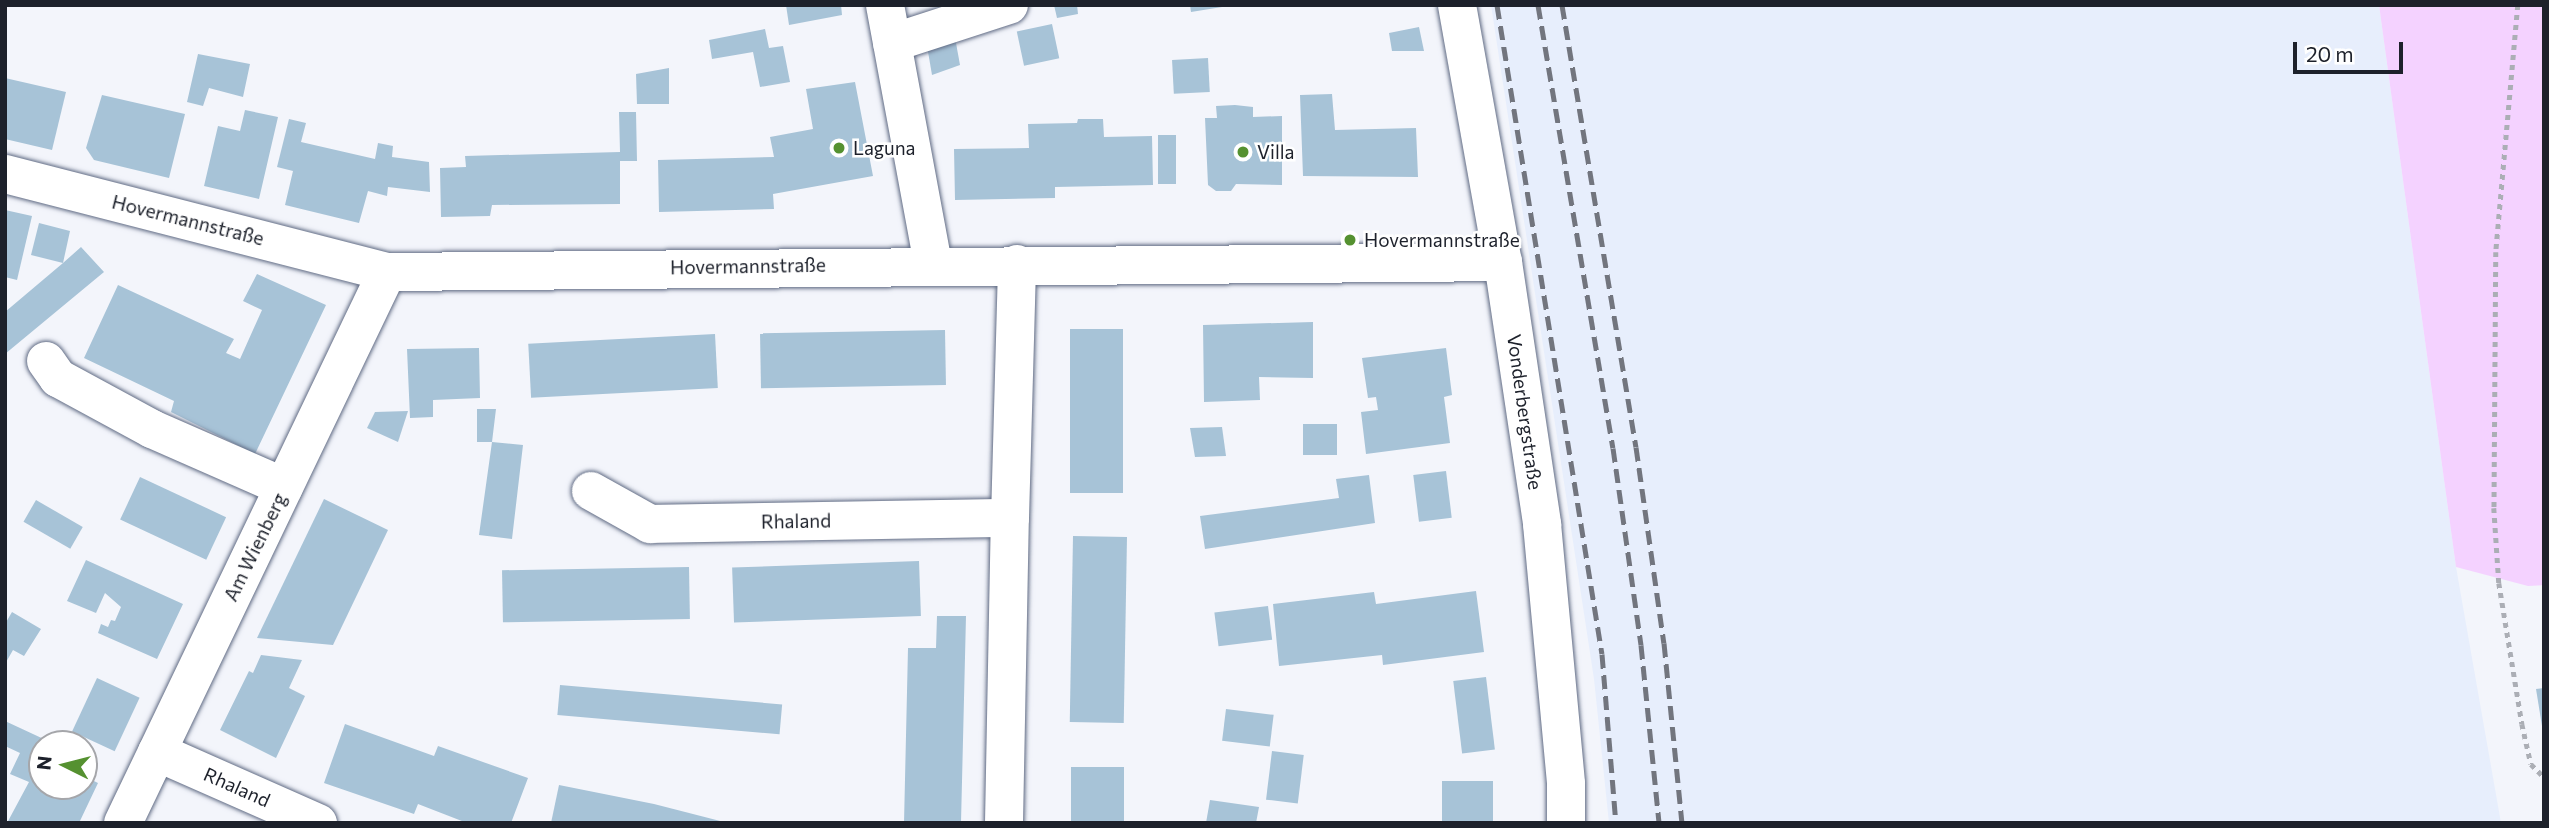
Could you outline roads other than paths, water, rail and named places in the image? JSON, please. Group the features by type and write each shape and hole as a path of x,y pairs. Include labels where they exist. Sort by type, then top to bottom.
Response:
{"street":[{"path":"885,5 933,264"},
{"path":"892,43 1009,5"},
{"name":"Vonderbergstraße","path":"1457,5 1503,262 1542,524 1566,784 1566,823"},
{"name":"Hovermannstraße","path":"5,174 387,272 933,264 1503,262"},
{"path":"1004,823 1017,264"},
{"name":"Am Wienberg","path":"123,823 387,272"},
{"path":"46,361 58,378 152,429 284,487"},
{"name":"Rhaland","path":"590,491 650,523 1010,518"},
{"name":"Rhaland","path":"157,752 318,823"}],"railway":[{"path":"1497,5 1602,654 1616,823"},
{"path":"1538,5 1613,448 1641,645 1659,823"},
{"path":"1562,5 1636,447 1664,643 1682,823"}],"place":[{"name":"Laguna","path":"839,148"},
{"name":"Villa","path":"1243,152"},
{"name":"Hovermannstraße","path":"1350,240"}]}
